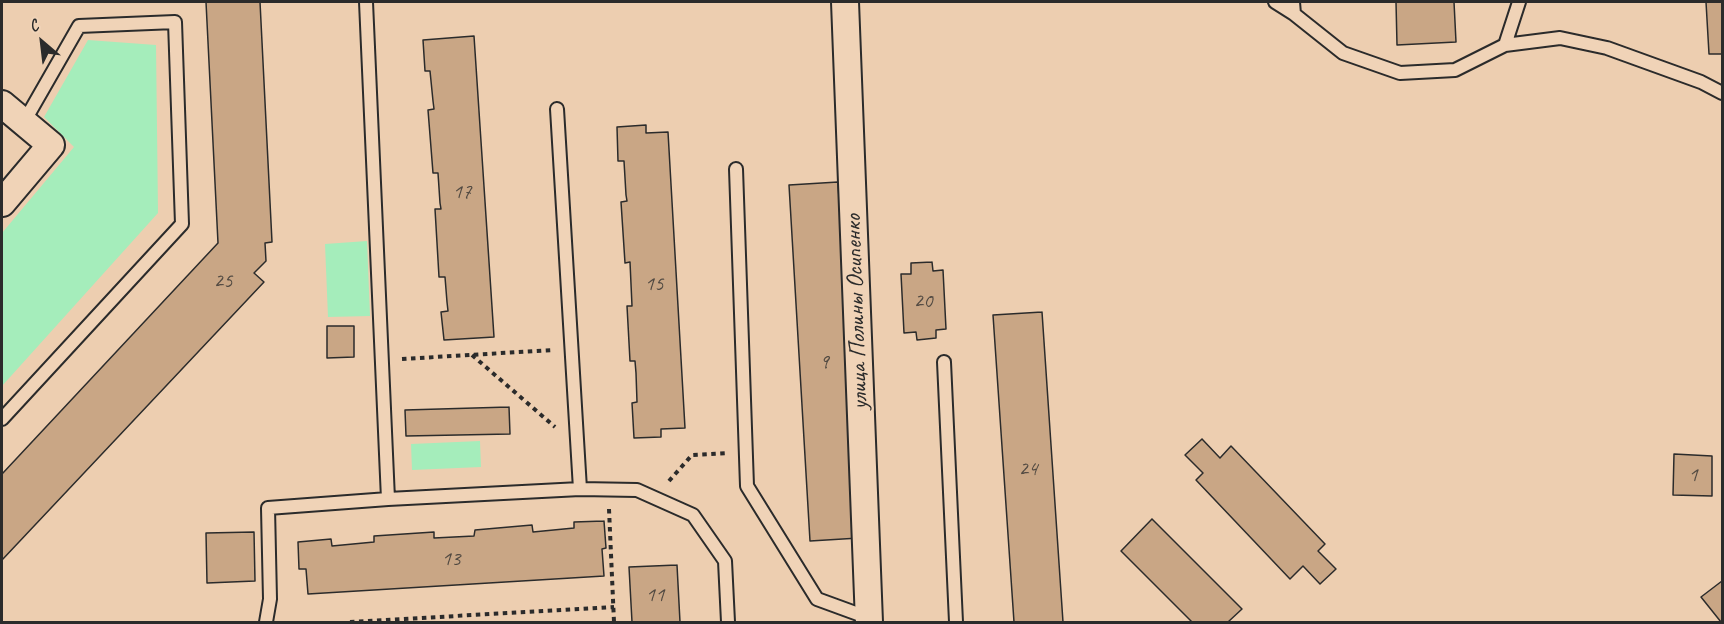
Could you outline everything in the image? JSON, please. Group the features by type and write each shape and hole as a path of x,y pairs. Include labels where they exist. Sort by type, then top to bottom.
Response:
{"street":[{"name":"улица Полины Осипенко","path":"845,2 869,620"},
{"path":"2,104 51,145 2,203"}],"lane":[{"path":"366,2 388,499"},
{"path":"1275,2 1294,8 1343,53 1400,73 1455,70 1505,45 1560,38 1607,48 1701,82 1722,93"},
{"path":"1505,45 1519,2"},
{"path":"2,419 182,224 175,22 79,26 24,122"},
{"path":"557,109 580,489"},
{"path":"736,169 747,486 817,599 869,620"},
{"path":"944,362 956,622"},
{"path":"266,622 270,599 268,508 580,489 637,490 693,515 725,561 728,622"}],"path":[{"path":"382,360 572,349"},
{"path":"472,355 578,447"},
{"path":"655,498 692,455 746,452"},
{"path":"609,490 614,622"},
{"path":"350,622 614,607"}],"green space":[{"path":"88,40 156,45 158,213 2,386 2,233 74,147 44,117"},
{"path":"367,241 370,316 328,317 325,244"},
{"path":"480,441 481,467 412,470 411,444"}],"building":[{"path":"206,2 260,2 272,242 265,243 266,261 254,273 264,282 2,560 2,474 218,243"},
{"path":"1396,2 1454,2 1456,42 1397,45"},
{"path":"1706,2 1722,2 1722,54 1709,54"},
{"path":"474,36 494,337 444,340 441,312 448,311 445,277 439,277 435,209 441,209 438,173 433,173 428,110 434,109 430,71 425,71 423,40"},
{"path":"646,125 646,133 668,132 685,428 661,429 661,437 634,438 632,403 637,402 636,373 635,361 630,361 627,306 632,306 630,262 625,263 621,202 627,201 624,161 618,161 617,127"},
{"path":"838,182 859,538 810,541 789,185"},
{"path":"932,262 933,271 943,270 946,329 936,330 936,338 917,340 916,332 904,333 901,274 911,274 911,263"},
{"path":"1042,312 1063,622 1014,622 993,315"},
{"path":"327,326 354,326 354,357 327,358"},
{"path":"509,407 510,434 406,436 405,410"},
{"path":"1202,439 1220,458 1231,446 1325,544 1318,551 1336,569 1320,584 1303,566 1290,579 1196,480 1203,473 1185,455"},
{"path":"1674,454 1712,456 1712,496 1673,495"},
{"path":"1152,519 1242,609 1228,622 1192,622 1121,551"},
{"path":"604,521 606,548 602,549 604,576 308,594 306,569 299,569 298,542 331,539 332,546 374,542 374,536 434,532 434,538 474,536 475,530 532,525 533,532 574,528 574,522"},
{"path":"254,532 255,581 207,583 206,533"},
{"path":"677,565 680,622 632,622 629,567"},
{"path":"1722,581 1722,622 1721,622 1701,597"}]}
